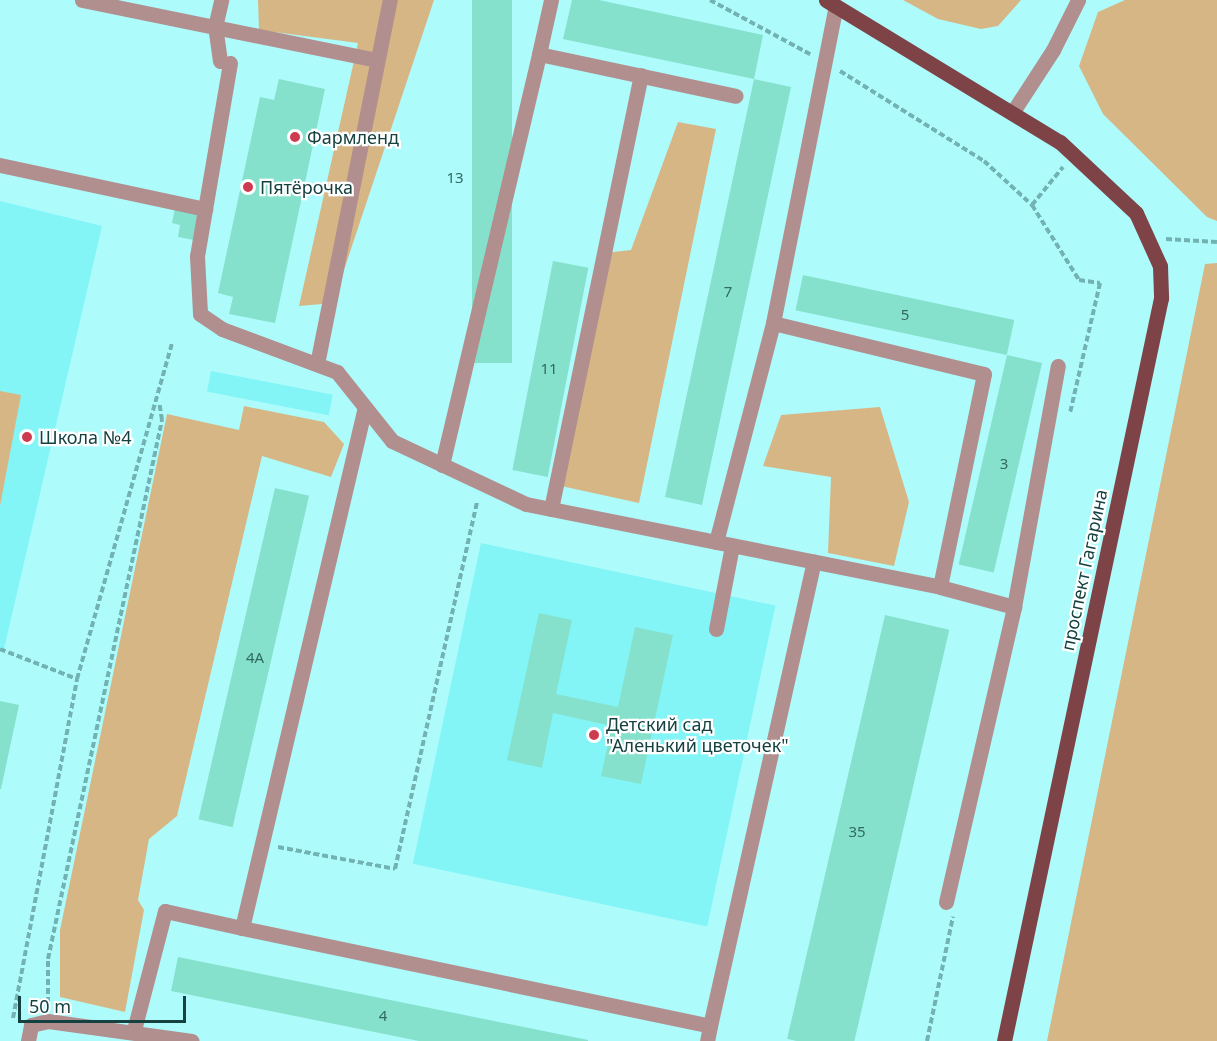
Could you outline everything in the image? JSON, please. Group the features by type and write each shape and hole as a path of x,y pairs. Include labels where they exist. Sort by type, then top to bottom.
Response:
{"main road":[{"name":"проспект Гагарина","path":"831,3 1014,110 1060,142 1109,184 1150,238 1160,266 1161,298 1004,1041"}],"street":[{"path":"82,0 377,60"},
{"path":"221,0 215,27 225,62 198,256 200,314 222,329 337,372 392,441 526,504 940,587 1014,607"},
{"path":"317,364 390,0"},
{"path":"442,465 551,0"},
{"path":"1014,110 1053,50 1078,0"},
{"path":"716,542 773,323 831,3"},
{"path":"539,54 736,96"},
{"path":"551,509 641,75"},
{"path":"0,165 205,209"},
{"path":"773,323 984,374 940,587"},
{"path":"946,902 1014,607 1058,366"},
{"path":"242,928 365,407"},
{"path":"716,629 732,546"},
{"path":"707,1041 814,562"},
{"path":"134,1030 165,911 710,1026"},
{"path":"28,1041 31,1025 48,1021 134,1030 192,1041"}],"path":[{"path":"1150,238 1217,242"},
{"path":"11,1026 77,679 150,416 159,401 172,343"},
{"path":"48,1021 48,959 162,420 159,401"},
{"path":"262,843 395,869 481,483"},
{"path":"0,649 77,679"}],"shaded area":[{"path":"258,0 434,0 333,303 299,306 358,43 259,30"},
{"path":"903,0 1021,0 998,26 981,29 938,19"},
{"path":"1125,0 1217,0 1217,221 1207,217 1103,114 1079,66 1098,12"},
{"path":"678,122 716,129 639,503 561,486 605,253 631,250"},
{"name":"Школа №4","path":"0,201 102,226 4,649 0,648"},
{"path":"1217,263 1217,1041 1047,1041 1205,264"},
{"path":"211,371 333,395 329,415 207,392"},
{"path":"0,391 21,395 0,506"},
{"path":"244,406 324,422 344,444 331,477 262,456 177,816 149,839 138,900 144,910 125,1012 60,997 60,930 167,414 239,430"},
{"path":"880,407 909,502 894,566 828,553 831,477 763,466 781,415"},
{"name":"Детский сад \"Аленький цветочек\"","path":"481,543 775,606 707,926 413,864"}],"building":[{"path":"472,0 512,0 512,363 472,363"},
{"path":"572,0 599,0 763,35 754,79 563,39"},
{"path":"279,79 325,89 275,323 229,314 233,297 218,293 260,97 274,100"},
{"path":"754,79 791,87 702,505 665,497"},
{"path":"175,208 199,213 194,240 178,237 180,225 172,223"},
{"path":"553,261 588,268 548,477 512,470"},
{"path":"803,275 1014,320 1007,355 796,310"},
{"path":"1007,355 1042,363 994,573 959,564"},
{"path":"275,488 309,496 233,827 199,819"},
{"path":"539,613 572,620 556,694 618,707 635,627 673,635 641,784 601,776 612,726 553,713 542,768 507,760"},
{"path":"885,615 949,630 854,1041 796,1041 787,1039"},
{"path":"0,701 19,705 1,789 0,789"},
{"path":"178,957 588,1041 419,1041 171,991"}],"place":[{"name":"Фармленд","path":"295,137"},
{"name":"Пятёрочка","path":"248,187"},
{"name":"Школа №4","path":"27,437"},
{"name":"Детский сад \"Аленький цветочек\"","path":"594,735"}]}
